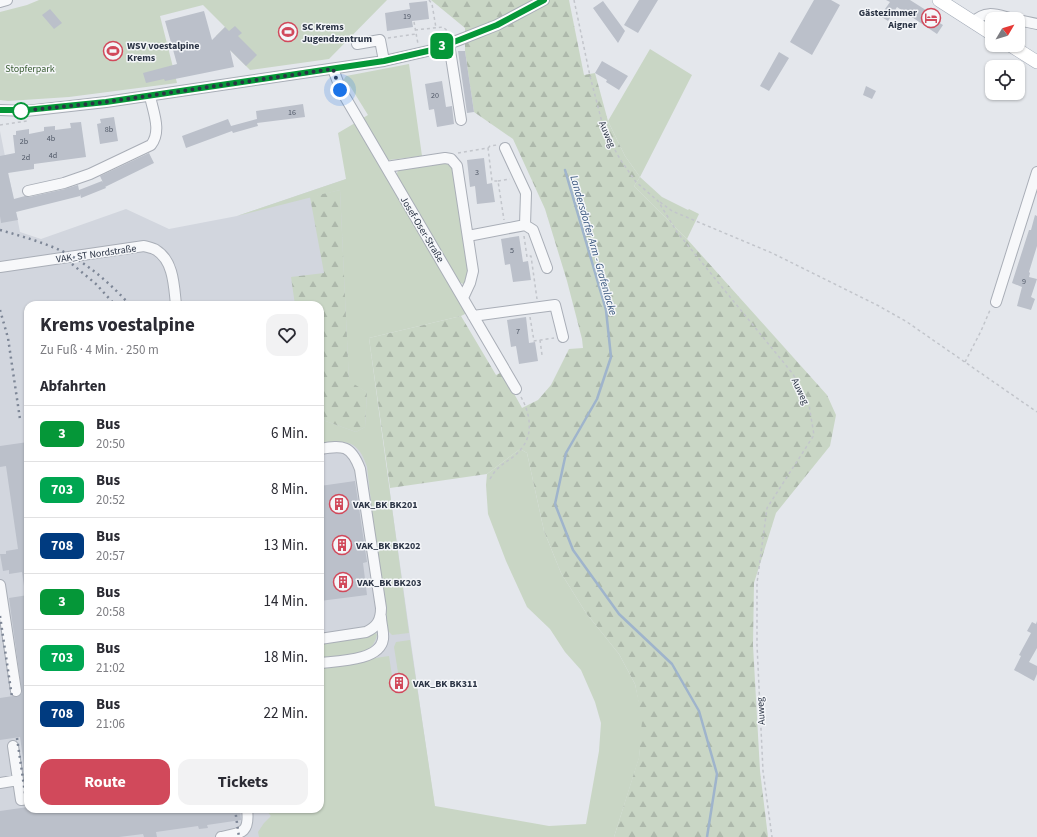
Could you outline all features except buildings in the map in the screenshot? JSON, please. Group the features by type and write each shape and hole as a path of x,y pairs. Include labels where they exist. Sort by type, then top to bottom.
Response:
{"main road":[{"path":"939,0 985,30"},
{"path":"1021,52 1037,62"}],"street":[{"path":"0,2 7,0"},
{"path":"0,110 26,110 71,106 150,96 384,61 415,54 450,40 497,25 544,0"},
{"path":"973,22 985,14"},
{"path":"1025,21 1037,24"},
{"path":"357,44 380,40 384,61"},
{"path":"450,40 461,120"},
{"name":"Josef-Oser-Straße","path":"333,69 340,90 516,389"},
{"path":"28,192 64,183 90,174 151,145 156,139 157,131 150,96"},
{"path":"505,148 526,192 524,226"},
{"path":"386,167 445,158 451,159 457,166 473,271 470,283 463,298"},
{"path":"996,302 1037,172"},
{"path":"468,236 524,226 533,230 547,268"},
{"name":"VAK_ST Nordstraße","path":"0,267 144,246 156,249 165,258 172,272 176,301"},
{"path":"473,316 556,305 563,337"},
{"path":"324,448 336,446 348,450 356,457 360,469 381,608 383,638 381,645 376,651 367,656 324,662"},
{"path":"0,585 16,691"},
{"path":"324,637 366,632 373,629 378,624 381,617"},
{"path":"13,746 21,800 24,800"},
{"path":"0,783 18,780"},
{"path":"221,837 239,834 244,831 248,825 247,813"}],"path":[{"path":"429,0 432,4 436,28"},
{"name":"Auweg","path":"574,0 590,76 604,130 620,159 636,182 658,201 677,232 793,374 809,405 814,435 767,508 757,583 757,645 763,771 772,837"},
{"path":"414,22 418,46"},
{"path":"415,30 443,26 450,40"},
{"path":"380,40 416,34"},
{"path":"451,159 458,153 488,148 492,182 498,181 505,229"},
{"path":"658,201 672,211 772,253 879,306 907,322 1037,412"},
{"path":"524,226 527,257 531,256 534,341 563,337"},
{"path":"964,362 981,331 992,306 996,302"},
{"path":"540,340 542,355"},
{"path":"490,479 494,470 521,449 530,429 530,417 516,389"}],"shaded area":[{"path":"0,131 20,232 41,239 126,209 169,229 237,216 346,179 439,837 0,837"}],"green space":[{"name":"Stopferpark","path":"39,0 387,0 329,59 250,70 216,36 225,27 203,5 160,16 177,83 69,97 8,101 0,100 0,12 27,5"},
{"path":"431,0 569,0 584,75 595,73 608,121 625,156 640,177 634,186 687,239 827,395 836,415 830,446 776,513 754,583 753,645 760,771 768,837 614,837 639,757 642,720 635,684 619,654 586,613 561,573 544,531 527,453 520,449 487,474 390,488 369,338 461,316 496,375 502,372 522,408 538,400 551,385 569,349 583,348 567,281 545,209 513,139 474,112 465,51 465,28"},
{"path":"650,49 692,75 640,177 625,156 608,121"},
{"path":"409,64 422,156 389,160 363,118 368,115 350,86 345,89 343,81 346,76"},
{"path":"355,123 467,313 461,316 369,338 409,633 392,635 388,631 367,467 360,451 355,446 344,442 324,444 324,420 356,432 365,427 367,392 349,382 340,190 237,216 346,179 338,133"},
{"path":"447,162 453,168 470,271 465,283 463,284 459,282 396,175 399,169"},
{"path":"640,177 662,197 699,214 687,239 634,186"},
{"path":"340,190 349,381 367,392 365,427 356,432 324,420 324,301 294,301 291,277 324,273 310,197"},
{"path":"520,449 527,453 544,531 561,573 586,613 619,654 635,684 643,720 639,758 614,837 259,837 258,832 271,816 268,813 324,813 324,665 389,656 394,689 402,683 399,679 394,647 396,642 410,640 435,806 549,826 586,824 599,751 601,723 595,702 581,670 565,652 550,629 527,607 506,561 488,514 486,485 487,474"},
{"path":"376,633 377,635 374,643 365,652 324,659 324,641"}],"waterway":[{"name":"Landersdorfer Arm - Grafenlacke","path":"565,170 606,310 611,357 597,399 566,453 555,504 573,550 619,614 672,664 699,711 717,774 707,837"}],"railway":[{"path":"0,230 47,245 71,256 98,275 115,289 126,301"},
{"path":"72,264 96,284 111,301"},
{"path":"0,310 8,338 20,419"},
{"path":"0,616 12,697"},
{"path":"17,738 24,786"},
{"path":"236,813 239,837"}],"bus line":[{"name":"3","path":"0,110 26,110 106,102 384,61 432,50 459,40 497,25 544,0"}],"place":[{"name":"Gästezimmer Aigner","path":"931,18"},
{"name":"SC Krems Jugendzentrum","path":"288,32"},
{"name":"WSV voestalpine Krems","path":"113,51"},
{"name":"VAK_BK BK201","path":"339,504"},
{"name":"VAK_BK BK202","path":"342,545"},
{"name":"VAK_BK BK203","path":"343,582"},
{"name":"VAK_BK BK311","path":"399,683"}],"route":[{"path":"21,111 106,102 333,69 340,90"}]}
